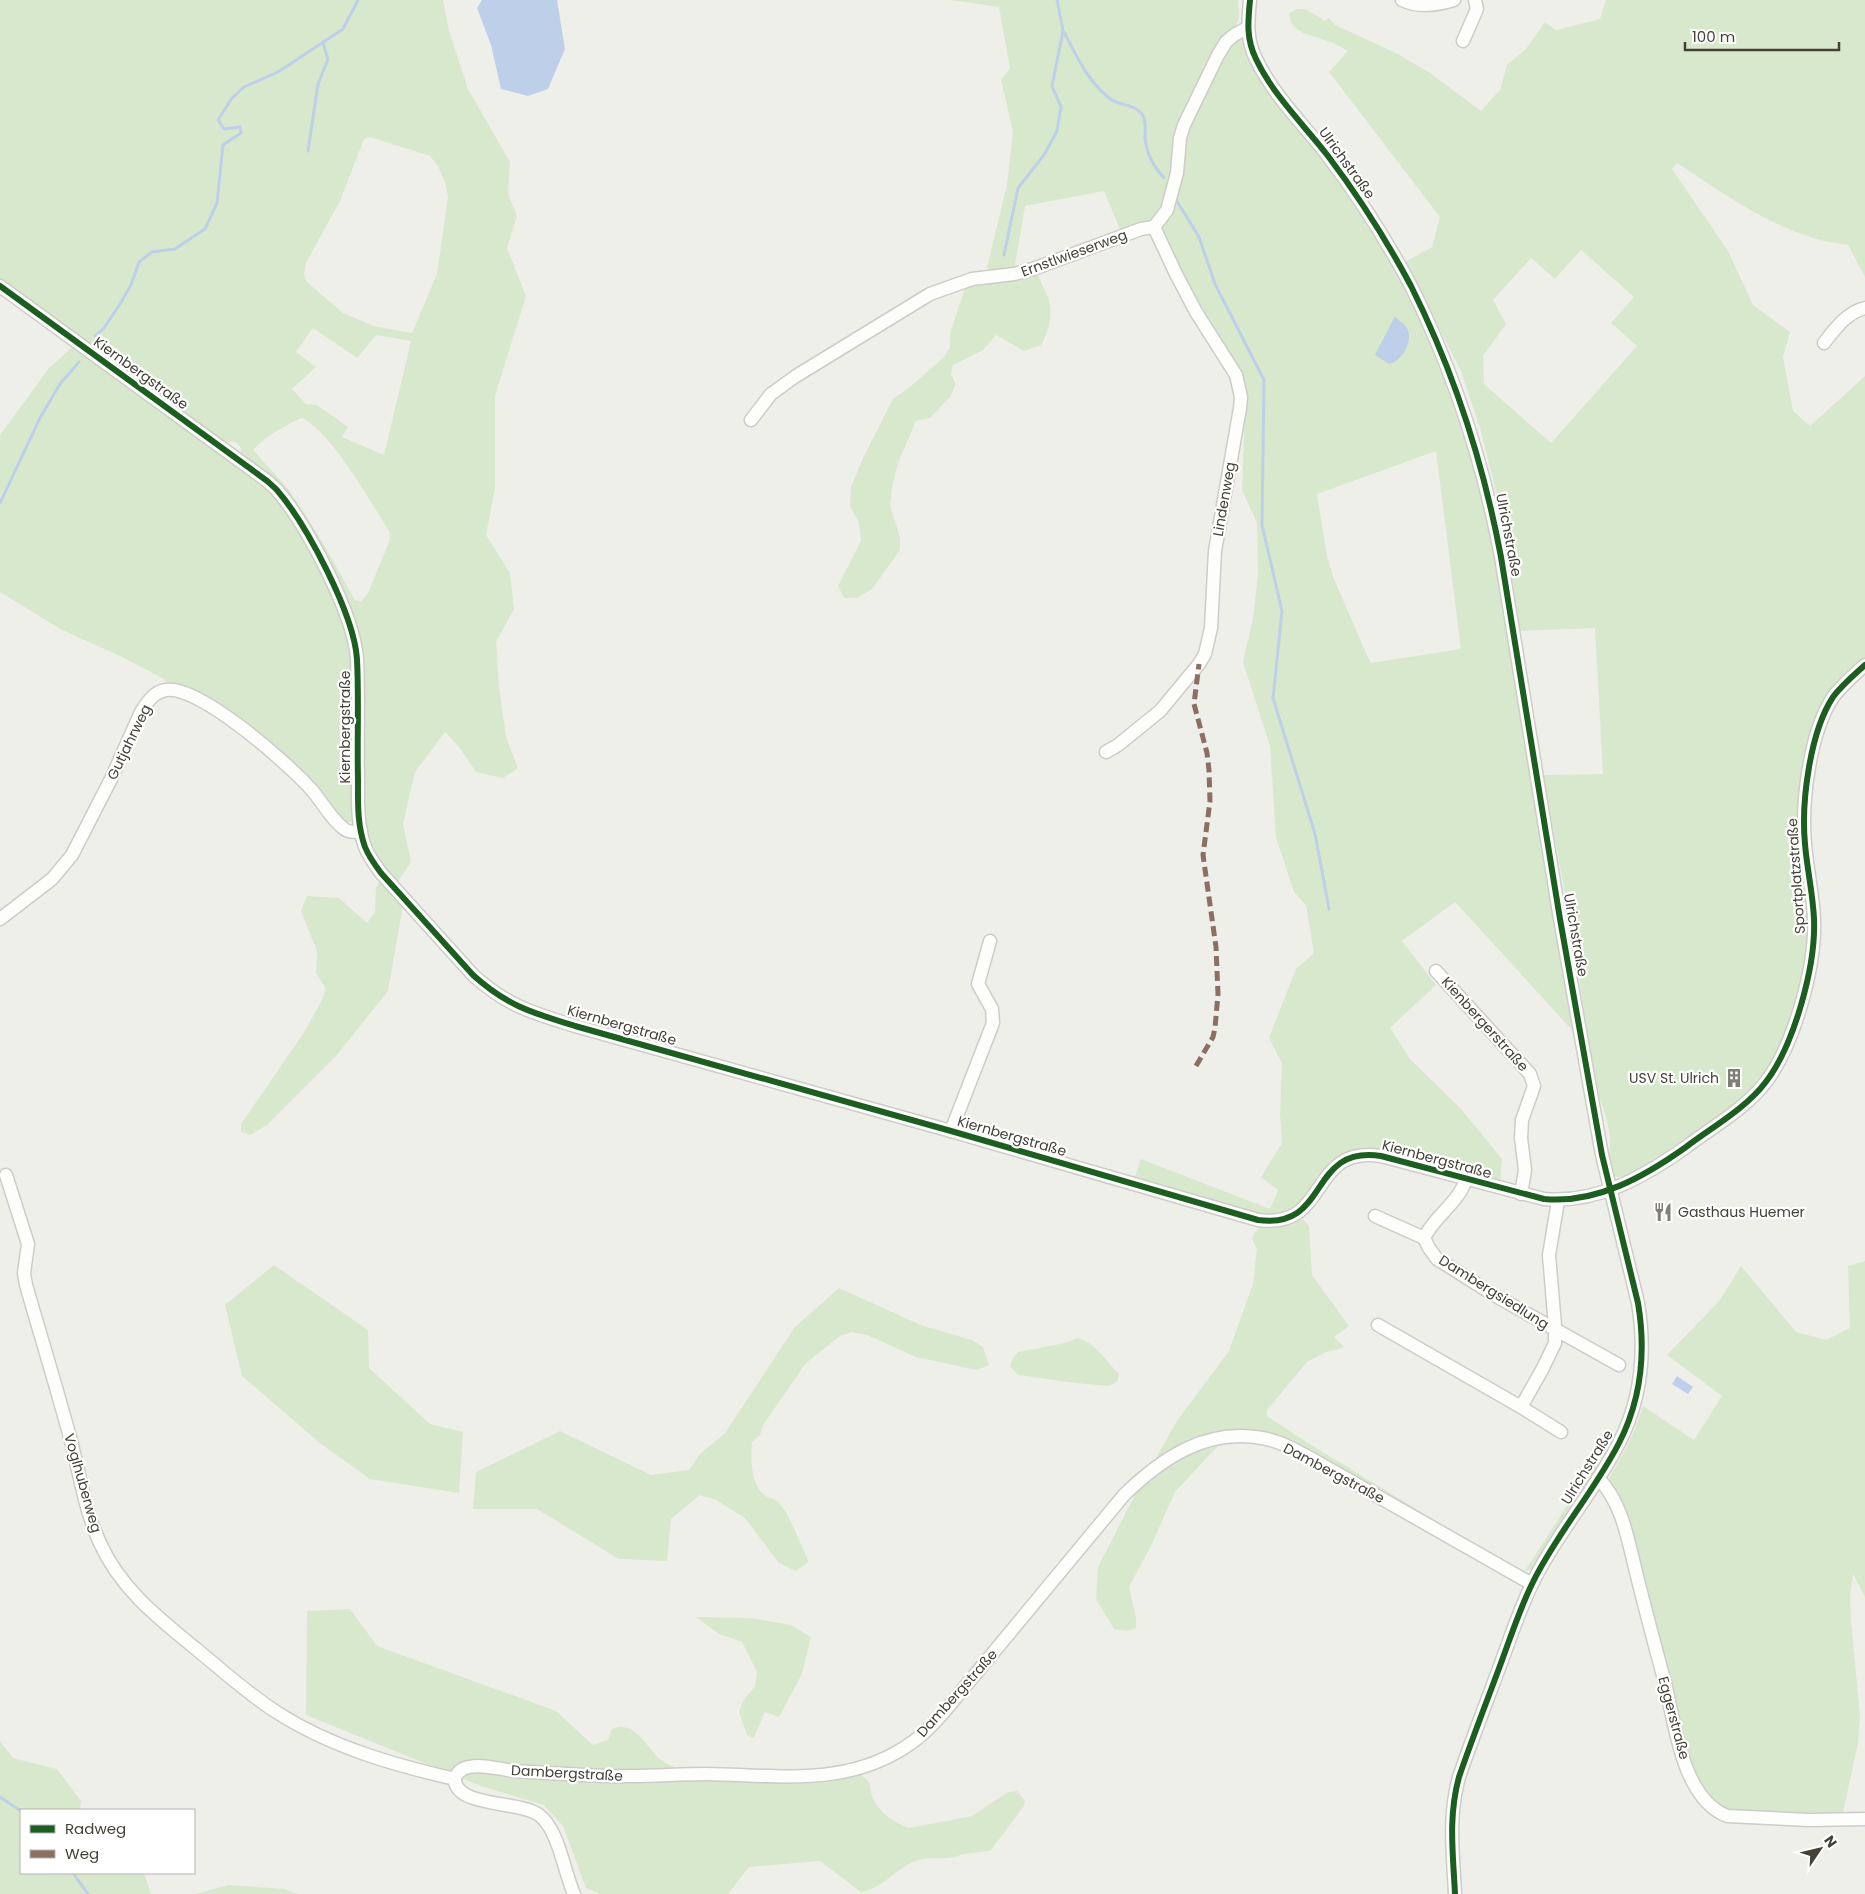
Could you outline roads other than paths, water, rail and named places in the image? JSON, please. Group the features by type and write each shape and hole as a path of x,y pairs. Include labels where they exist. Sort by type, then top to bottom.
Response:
{"street":[{"name":"Ulrichstraße","path":"1250,0 1247,28 1256,59 1265,75 1350,186 1393,254 1429,324 1444,358 1472,434 1493,511 1559,909 1609,1190 1638,1303 1642,1326 1642,1361 1627,1426 1610,1459 1559,1534 1532,1584 1465,1758 1454,1794 1451,1831 1455,1894"},
{"path":"1402,0 1410,4 1428,5 1454,0"},
{"path":"1463,41 1477,9 1475,0"},
{"path":"1154,227 1167,210 1177,173 1180,138 1194,104 1226,42 1247,28"},
{"name":"Ernstlwieserweg","path":"751,420 772,394 796,376 930,294 972,279 1014,274 1033,269 1141,229 1154,227"},
{"name":"Lindenweg","path":"1106,752 1118,745 1160,711 1199,664 1204,654 1210,628 1215,551 1242,397 1236,375 1196,312 1154,227"},
{"name":"Kiernbergstraße","path":"0,286 259,475 274,487 287,503 328,575 345,611 352,634 357,656 358,819 368,852 381,873 473,975 503,999 520,1008 575,1026 951,1131 1208,1206 1268,1221 1279,1221 1296,1215 1310,1202 1334,1167 1350,1157 1360,1155 1381,1156 1520,1194 1558,1201 1583,1198 1609,1190"},
{"path":"1824,343 1854,312 1865,308"},
{"name":"Sportplatzstraße","path":"1609,1190 1648,1172 1726,1118 1755,1095 1774,1072 1795,1024 1810,961 1813,938 1814,919 1803,820 1809,769 1819,728 1833,698 1843,685 1865,665"},
{"name":"Gutjahrweg","path":"0,919 63,869 81,838 141,712 153,696 167,690 175,690 195,698 228,717 279,759 308,786 343,828 353,832 361,831"},
{"path":"951,1131 993,1022 992,1009 978,984 990,941"},
{"name":"Kienbergerstraße","path":"1436,971 1514,1055 1534,1080 1534,1086 1522,1120 1521,1138 1525,1170 1520,1194"},
{"name":"Voglhuberweg","path":"6,1175 28,1244 24,1273 26,1285 93,1524 99,1542 116,1571 143,1604 162,1622 278,1713 320,1736 353,1749 397,1765 455,1779"},
{"path":"1375,1216 1424,1238 1428,1230 1460,1192 1466,1179"},
{"name":"Dambergsiedlung","path":"1521,1407 1555,1343 1549,1254 1558,1201"},
{"name":"Dambergsiedlung","path":"1424,1238 1437,1259 1555,1330 1620,1366"},
{"path":"1378,1326 1521,1407 1561,1432"},
{"name":"Dambergstraße","path":"455,1779 463,1768 471,1766 514,1771 630,1776 705,1774 817,1776 859,1769 886,1759 916,1740 944,1712 1124,1495 1143,1476 1174,1454 1192,1446 1229,1436 1264,1438 1305,1455 1532,1584"},
{"name":"Eggerstraße","path":"1598,1478 1609,1490 1625,1531 1678,1741 1687,1767 1703,1798 1718,1812 1727,1816 1779,1817 1809,1820 1865,1819"},
{"path":"455,1779 456,1786 470,1798 523,1808 546,1822 557,1844 574,1894"}],"water":[{"path":"482,0 557,0 565,49 548,89 528,96 501,89 491,45 477,8"},
{"path":"1395,316 1407,328 1409,339 1406,350 1402,355 1389,364 1375,355"},
{"path":"1677,1376 1693,1387 1688,1394 1672,1384"}],"waterway":[{"path":"95,336 104,328 120,304 131,285 139,262 152,252 175,249 205,229 217,203 223,145 241,133 240,127 224,129 218,120 232,98 244,87 278,72 343,29 358,0"},
{"path":"1004,255 1018,188 1044,155 1057,131 1061,107 1052,86 1063,31 1057,0"},
{"path":"1064,32 1083,68 1101,91 1113,101 1133,107 1141,113 1145,120 1145,137 1149,154 1153,164 1164,178"},
{"path":"308,151 318,84 328,59 323,43"},
{"path":"1175,198 1199,237 1215,284 1264,380 1262,525 1282,611 1273,698 1315,834 1329,909"},
{"path":"0,503 40,418 60,384 79,362"},
{"path":"0,1797 20,1810"},
{"path":"74,1874 88,1894"}],"place":[{"name":"USV St. Ulrich","path":"1734,1078"},
{"name":"Gasthaus Huemer","path":"1663,1212"}]}
